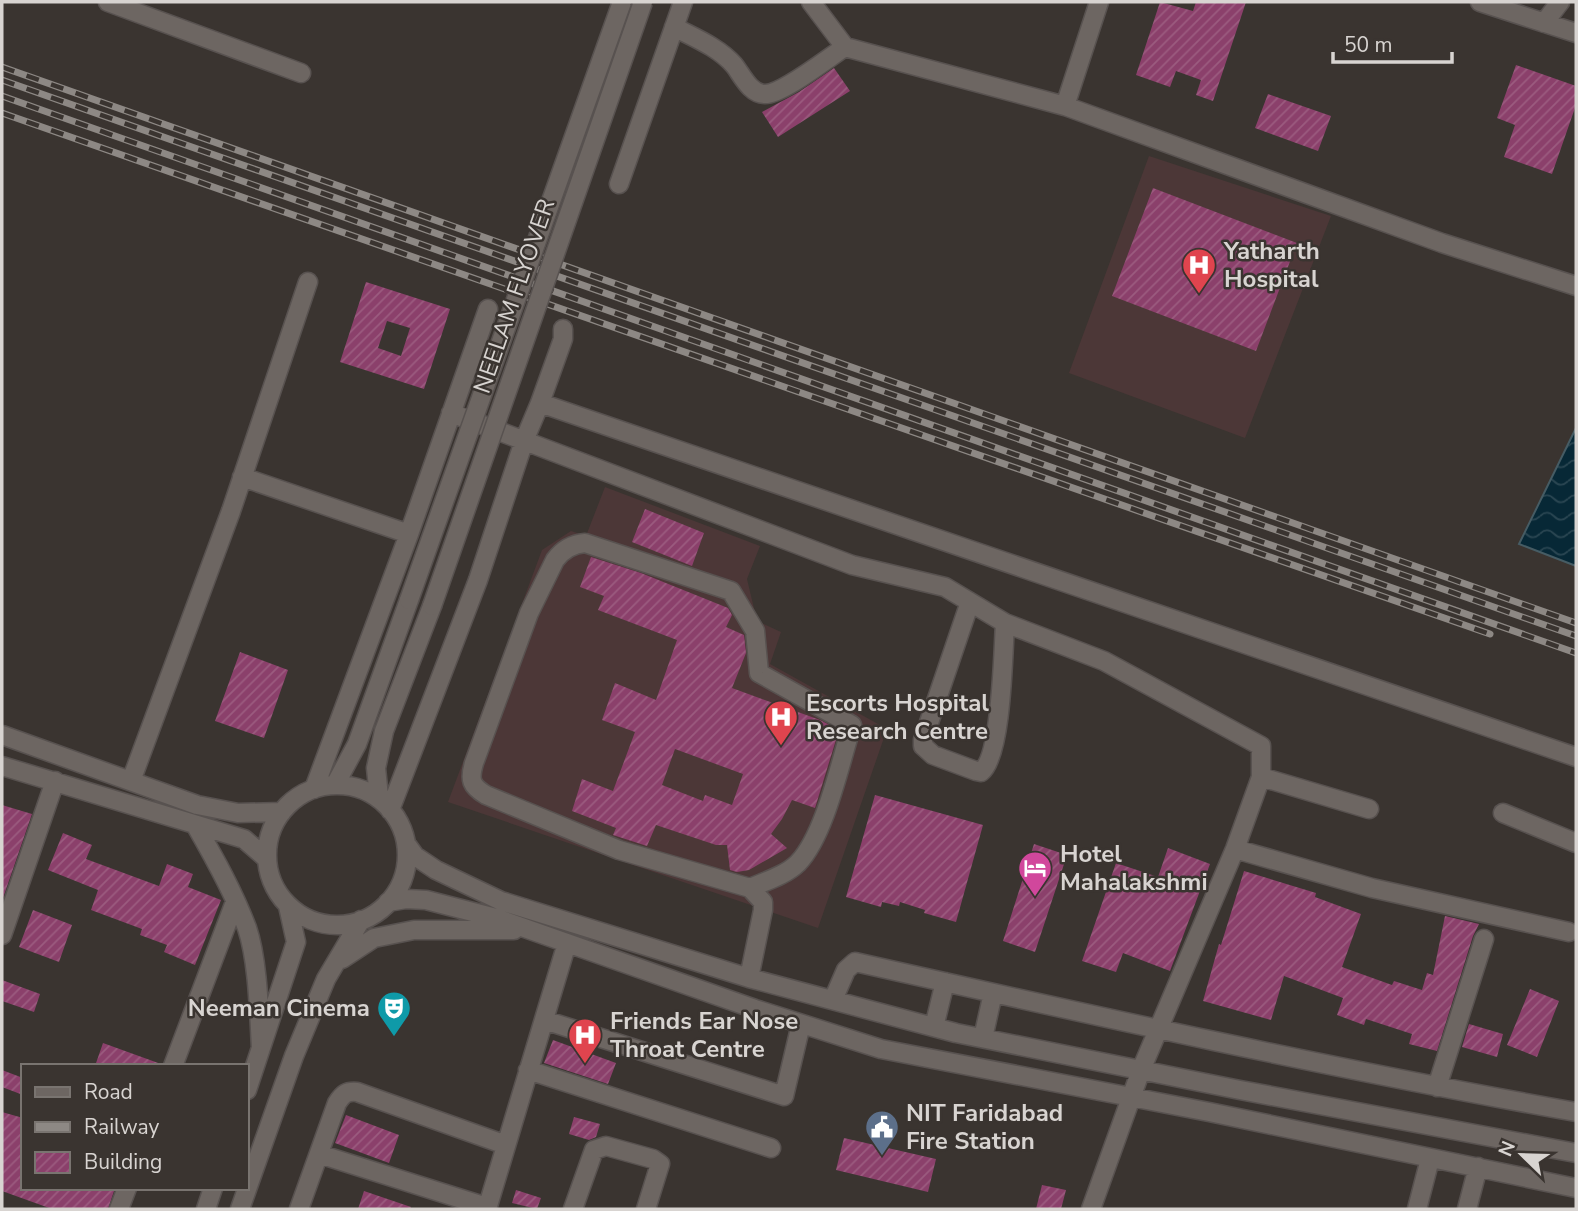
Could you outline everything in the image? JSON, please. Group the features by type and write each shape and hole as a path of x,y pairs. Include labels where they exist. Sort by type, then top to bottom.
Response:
{"street":[{"path":"108,2 301,73"},
{"name":"NEELAM FLYOVER","path":"335,785 357,744 622,2"},
{"name":"NEELAM FLYOVER","path":"384,803 376,768 384,731 432,606 643,2"},
{"path":"619,184 682,2"},
{"path":"811,2 845,47 1065,106 1442,243 1576,286"},
{"path":"1065,106 1099,2"},
{"path":"1480,2 1576,33"},
{"path":"1544,23 1560,2"},
{"path":"674,27 720,52 757,93 766,94 780,90 845,47"},
{"path":"131,781 242,477 308,282"},
{"path":"314,789 409,534 488,309"},
{"path":"384,803 478,580 524,441 563,339 563,329"},
{"path":"540,403 1576,757"},
{"path":"451,413 852,565 945,587 1005,623 1104,661 1261,746 1261,777 1235,849 1141,1070 1091,1209"},
{"path":"242,477 409,534"},
{"path":"748,978 763,910 763,902 750,888 619,850 486,795 471,782 474,762 529,613 555,560 570,547 586,543 731,591 755,632 759,673 852,725 820,827 804,856 788,871 750,888"},
{"path":"970,602 923,746 933,755 981,772 987,766 997,734 1005,623"},
{"path":"2,735 197,805 238,813 282,812"},
{"path":"2,766 244,839 267,859"},
{"path":"1261,777 1369,809"},
{"path":"2,935 54,781"},
{"path":"248,1087 296,942 288,906 274,886 267,859 270,836 282,812 300,795 314,789 344,784 384,803 398,818 407,845 415,856 436,870 500,901 748,978 983,1038 1576,1153"},
{"path":"1503,813 1576,843"},
{"path":"196,826 219,866 247,930 257,987 261,1048"},
{"path":"288,906 313,921 337,925 361,920 384,907 404,876 407,845"},
{"path":"1235,849 1372,888 1569,932"},
{"path":"388,902 426,900 496,918 801,1024 881,1049 1132,1097 1576,1188"},
{"path":"174,1064 235,902"},
{"path":"248,1186 294,1056 326,979 361,920"},
{"path":"332,967 374,937 414,930 535,931"},
{"path":"1437,1087 1484,939"},
{"path":"318,1154 487,1208 567,943"},
{"path":"841,1037 846,970 855,962 1159,1030 1437,1087 1576,1112"},
{"path":"934,1027 945,982"},
{"path":"983,1038 993,993"},
{"path":"544,1020 784,1096 801,1024"},
{"path":"528,1070 771,1148"},
{"path":"299,1209 337,1103 342,1095 349,1091 506,1145"},
{"path":"573,1209 590,1156 599,1146 606,1146 653,1159 660,1164 646,1209"},
{"path":"1417,1209 1430,1159"},
{"path":"1467,1209 1478,1167"},
{"path":"119,1209 126,1190"},
{"path":"206,1209 212,1190"},
{"path":"240,1209 247,1190"}],"shaded area":[{"name":"Yatharth Hospital","path":"1149,156 1331,216 1245,438 1069,373"},
{"path":"605,487 760,546 747,579 757,621 781,632 770,664 887,729 818,928 448,802 542,550 571,531 586,536"}],"water":[{"path":"1576,428 1576,566 1519,544"}],"building":[{"path":"1160,2 1193,11 1196,2 1246,2 1213,101 1196,95 1201,80 1176,71 1170,87 1136,75"},
{"path":"1516,65 1576,86 1576,105 1552,174 1504,157 1515,125 1497,118"},
{"path":"834,68 850,91 778,137 762,112 799,92"},
{"path":"1268,94 1331,116 1318,151 1255,128"},
{"path":"1153,188 1297,243 1256,351 1112,296"},
{"path":"366,282 450,309 424,389 340,362","holes":["387,321 410,328 401,356 378,348"]},
{"path":"645,509 704,533 692,566 632,542"},
{"path":"591,557 641,573 728,608 732,615 726,627 744,635 746,653 732,688 820,720 839,730 815,808 792,800 771,834 787,848 749,870 737,872 730,870 727,845 716,845 656,825 647,846 613,835 616,828 572,811 582,779 613,791 635,732 602,720 615,683 656,700 677,640 598,610 604,596 580,587","holes":["675,749 743,774 732,805 705,795 703,801 662,785"]},
{"path":"240,652 288,670 264,738 215,721"},
{"path":"875,795 983,825 956,922 924,913 925,910 900,902 899,906 882,902 881,907 846,897"},
{"path":"2,805 32,814 2,901"},
{"path":"63,833 92,845 86,859 159,886 167,864 193,874 188,887 221,900 195,965 164,952 167,945 140,935 142,929 91,910 98,890 48,870"},
{"name":"Hotel Mahalakshmi","path":"1034,844 1067,855 1035,952 1003,941"},
{"path":"1168,848 1210,864 1170,971 1123,953 1116,972 1082,961 1116,863 1158,877"},
{"path":"1244,871 1316,893 1315,897 1361,914 1342,967 1392,985 1394,981 1422,990 1427,973 1433,975 1445,916 1479,924 1437,1051 1409,1044 1412,1034 1366,1019 1364,1025 1337,1015 1343,998 1284,976 1271,1020 1203,1001"},
{"path":"33,910 72,925 59,962 19,947"},
{"path":"2,980 40,994 34,1012 2,1001"},
{"path":"1530,989 1559,1001 1537,1057 1507,1045"},
{"path":"1469,1024 1503,1034 1497,1057 1462,1047"},
{"path":"553,1040 616,1063 608,1084 544,1063"},
{"path":"103,1043 161,1064 96,1064"},
{"path":"2,1070 21,1077 21,1094 2,1087"},
{"path":"2,1112 21,1117 21,1190 114,1190 108,1209 52,1209 2,1191"},
{"path":"346,1115 399,1135 389,1163 335,1143"},
{"path":"574,1117 600,1124 596,1137 589,1140 569,1134"},
{"path":"844,1138 936,1159 928,1192 836,1170"},
{"path":"1042,1185 1066,1190 1061,1209 1036,1209"},
{"path":"516,1190 541,1198 537,1209 512,1203"},
{"path":"364,1191 411,1207 358,1209"}],"railway":[{"path":"2,67 1576,623"},
{"path":"2,80 1576,636"},
{"path":"2,96 1576,653"},
{"path":"2,113 1490,634"}],"place":[{"name":"Yatharth Hospital","path":"1199,295"},
{"name":"Escorts Hospital Research Centre","path":"781,747"},
{"name":"Hotel Mahalakshmi","path":"1035,898"},
{"name":"Neeman Cinema","path":"394,1038"},
{"name":"Friends Ear Nose Throat Centre","path":"585,1065"},
{"name":"NIT Faridabad Fire Station","path":"882,1157"}]}
